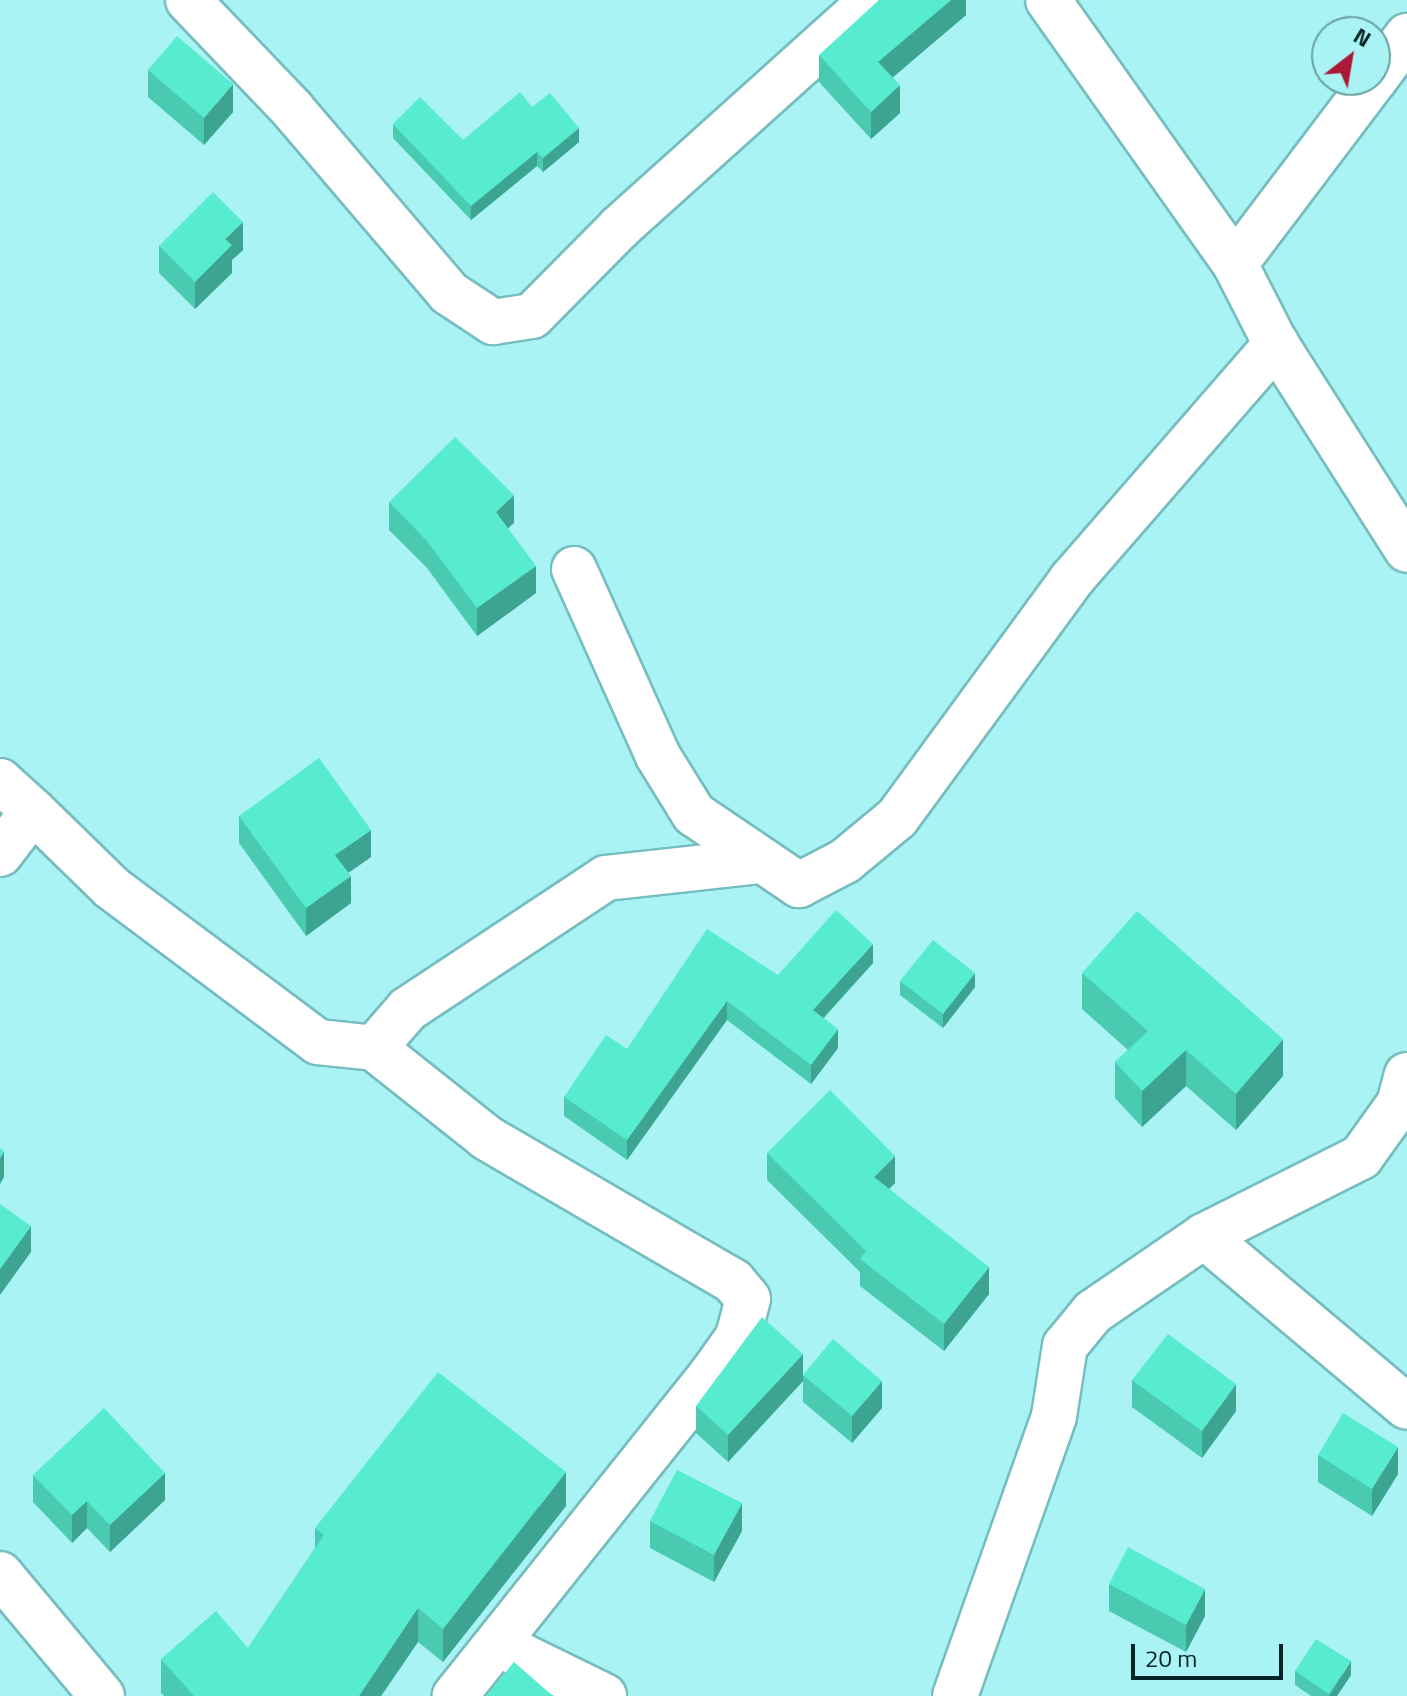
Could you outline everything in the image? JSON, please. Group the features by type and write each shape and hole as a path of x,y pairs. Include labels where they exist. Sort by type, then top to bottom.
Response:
{"street":[{"path":"188,0 292,109 449,293 493,322 532,316 619,228 872,0"},
{"path":"1048,0 1235,264 1276,344 1407,550"},
{"path":"1391,57 1407,36"},
{"path":"1235,264 1361,96"},
{"path":"574,569 658,756 694,814 799,885 845,861 897,818 1071,580 1276,344"},
{"path":"0,781 112,888 318,1042 374,1048 487,1138 733,1281 748,1299 738,1337 500,1645 455,1696"},
{"path":"0,854 33,811"},
{"path":"374,1048 408,1009 606,878 760,861"},
{"path":"955,1696 1054,1416 1065,1346 1093,1312 1204,1236 1361,1157 1399,1104 1407,1075"},
{"path":"1204,1236 1407,1407"},
{"path":"0,1574 102,1696"},
{"path":"500,1645 604,1696"}],"building":[{"path":"879,0 951,0 878,62 900,85 871,112 819,55"},
{"path":"177,36 233,84 204,118 148,70"},
{"path":"520,92 532,107 550,93 579,128 543,158 537,152 471,206 393,124 420,97 463,140"},
{"path":"213,192 243,222 225,239 232,245 195,282 159,246"},
{"path":"455,437 514,495 496,512 536,566 477,608 427,541 389,502"},
{"path":"319,758 371,830 335,855 351,876 306,908 239,816"},
{"path":"836,910 873,944 813,1010 838,1029 811,1065 727,1001 627,1140 564,1097 606,1035 627,1049 707,929 778,975"},
{"path":"1137,911 1283,1039 1236,1094 1186,1050 1142,1091 1115,1062 1148,1031 1082,973"},
{"path":"933,940 975,973 943,1014 900,981"},
{"path":"830,1090 895,1156 874,1177 989,1267 944,1324 860,1259 866,1251 767,1153"},
{"path":"0,1204 31,1226 0,1269"},
{"path":"762,1317 803,1354 728,1435 696,1406"},
{"path":"1168,1334 1236,1384 1202,1431 1132,1380"},
{"path":"833,1339 882,1381 852,1416 803,1375"},
{"path":"438,1372 566,1472 443,1629 418,1608 359,1696 194,1696 161,1659 216,1611 248,1648 324,1535 315,1528"},
{"path":"104,1408 165,1473 110,1525 87,1501 72,1515 33,1475"},
{"path":"1343,1413 1398,1447 1372,1489 1318,1455"},
{"path":"677,1470 742,1503 714,1555 650,1521"},
{"path":"1128,1547 1205,1589 1186,1625 1109,1584"},
{"path":"1316,1639 1351,1661 1329,1694 1295,1671"},
{"path":"514,1662 553,1696 486,1696"}]}
